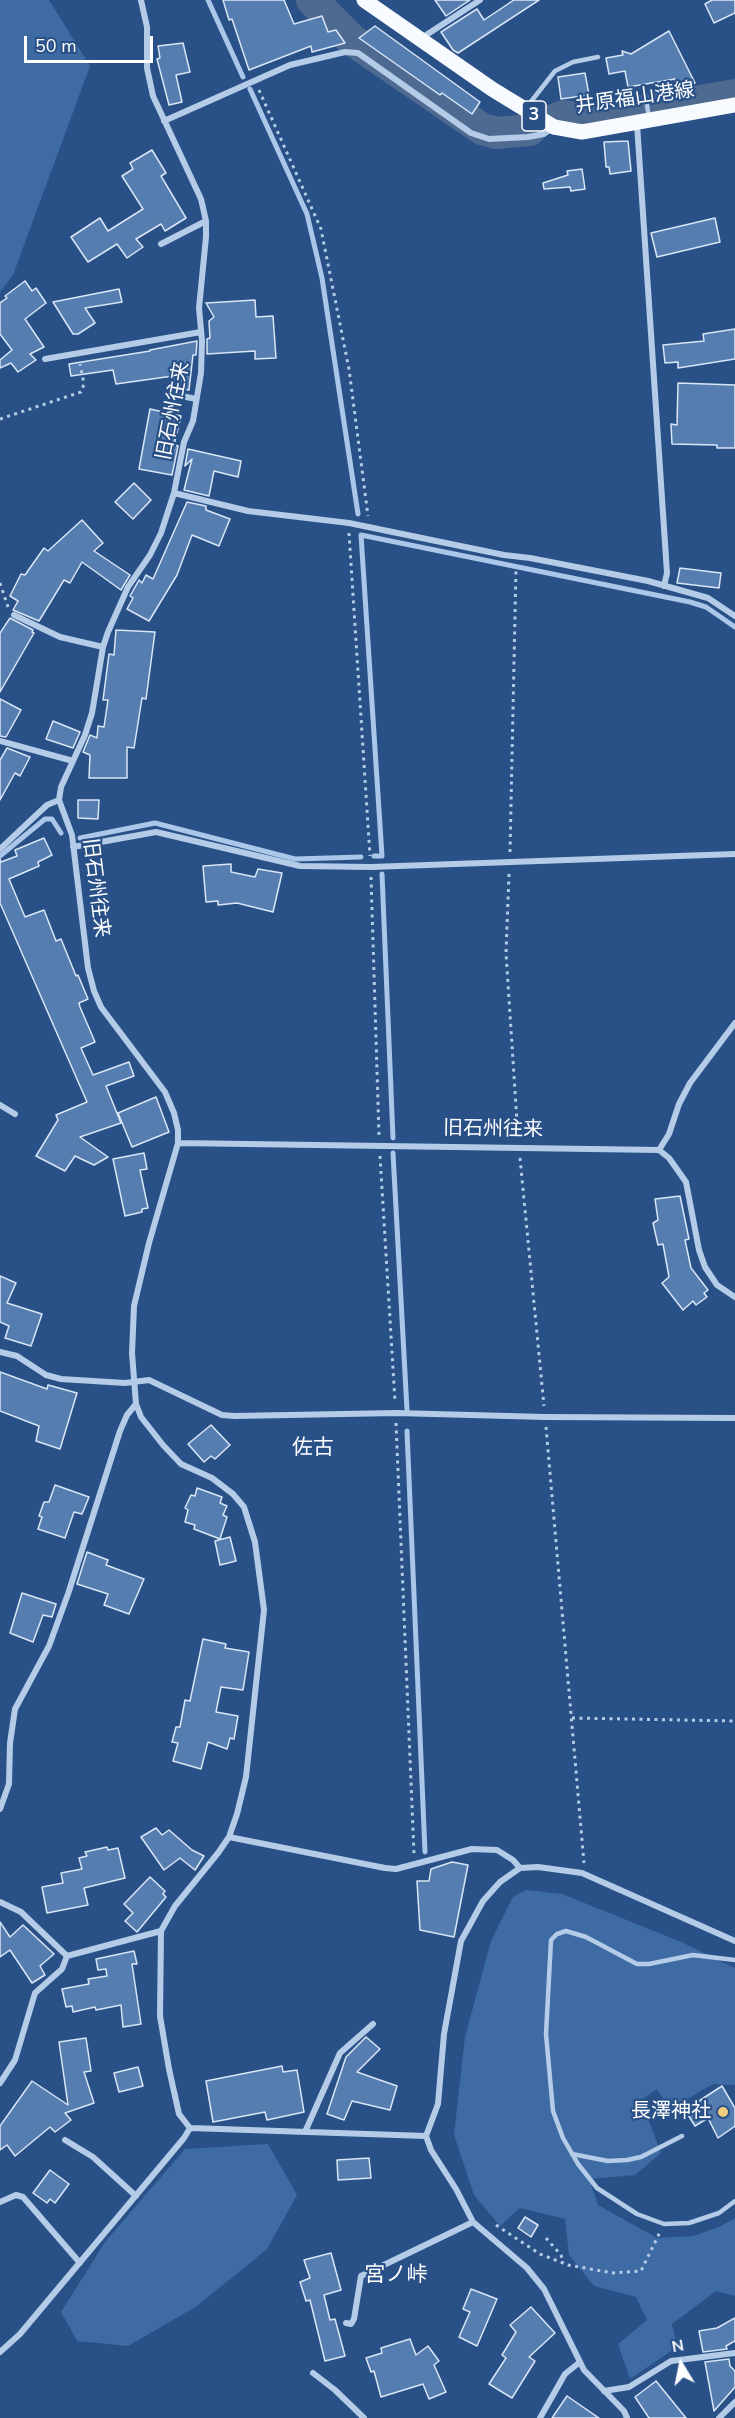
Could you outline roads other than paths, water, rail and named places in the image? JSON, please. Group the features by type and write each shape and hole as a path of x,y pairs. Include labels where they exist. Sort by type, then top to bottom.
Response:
{"main road":[{"name":"井原福山港線","path":"364,0 525,110 554,126 582,132 735,105"}],"street":[{"name":"旧石州往来","path":"141,0 147,27 147,68 153,96 201,199 206,221 199,308 201,373 193,421 184,442 174,493 161,533 150,555 128,587 103,647 92,713 61,787 59,800 74,847 88,968 101,1007 165,1092 174,1113 178,1143 379,1144 659,1150"},
{"path":"419,39 480,0"},
{"path":"164,121 254,79 290,65 345,52 358,53 471,133 489,139 528,137 544,134 554,126"},
{"path":"645,120 666,573 664,586"},
{"path":"161,244 206,221"},
{"path":"45,359 201,332"},
{"path":"166,393 196,399"},
{"path":"174,493 249,511 349,523 664,586 708,598 735,616"},
{"path":"14,615 60,637 103,647"},
{"path":"0,741 73,761"},
{"path":"0,849 47,805 59,800"},
{"path":"74,847 156,832 300,866 371,867 735,854"},
{"path":"735,1023 690,1083 679,1104 669,1134 659,1150 669,1158 686,1182 699,1250 705,1267 717,1285 735,1297"},
{"path":"0,1105 15,1114"},
{"path":"178,1143 149,1242 134,1306 132,1353 136,1404 141,1417 181,1464 212,1478 233,1494 244,1507 255,1542 264,1610 246,1777 237,1814 229,1837 175,1906 161,1930 160,2016 179,2114 190,2128 426,2136"},
{"path":"0,1352 17,1356 46,1375 61,1379 135,1382 149,1380 222,1415 396,1413 545,1417 735,1418"},
{"path":"0,1809 9,1784 10,1743 15,1709 49,1646 120,1431 127,1415 136,1404"},
{"path":"229,1837 396,1869 472,1849 497,1850 513,1860 520,1868"},
{"path":"627,2418 624,2411 584,2370 544,2289 527,2268 472,2222 456,2189 431,2150 426,2136 438,2104 444,2034 461,1941 483,1901 500,1882 520,1868 538,1867 582,1873 735,1941"},
{"path":"0,1902 21,1912 68,1956"},
{"path":"0,2083 15,2060 35,1994 41,1985 62,1969 68,1956 161,1930"},
{"path":"305,2132 340,2053 373,2024"},
{"path":"0,2352 20,2334 190,2128"},
{"path":"65,2140 93,2157 136,2196"},
{"path":"0,2202 16,2195 23,2198 80,2263"},
{"path":"346,2323 351,2324 354,2319 361,2276 472,2222"},
{"path":"604,2391 629,2386 671,2361 735,2353"},
{"path":"540,2418 566,2374 580,2362"},
{"path":"313,2373 335,2390 364,2418"},
{"path":"718,2418 735,2402"}],"lane":[{"path":"525,110 555,71 573,62 598,57"},
{"path":"645,120 647,101"},
{"path":"735,1960 693,1955 649,1964 637,1964 586,1937 566,1931 557,1934 551,1940 546,2034 553,2111 562,2138 597,2188 637,2214 664,2224 689,2223 699,2220 719,2213 735,2201"},
{"path":"572,2154 608,2161 627,2160 641,2157 682,2136"}],"waterway":[{"path":"208,0 243,77"},
{"path":"312,0 352,40 482,129 496,133 530,130"},
{"path":"250,89 307,214 322,278 358,514"},
{"path":"556,119 564,116 588,121 735,95"},
{"path":"374,856 382,856 361,535 690,602 706,607 735,627"},
{"path":"0,856 45,819 52,819 61,833"},
{"path":"80,838 155,823 295,859 361,857"},
{"path":"382,874 393,1138"},
{"path":"393,1153 407,1410"},
{"path":"407,1431 425,1852"}],"place":[{"name":"長澤神社","path":"723,2112"}],"district":[{"name":"佐古","path":"313,1449"},
{"name":"宮ノ峠","path":"396,2276"}]}
